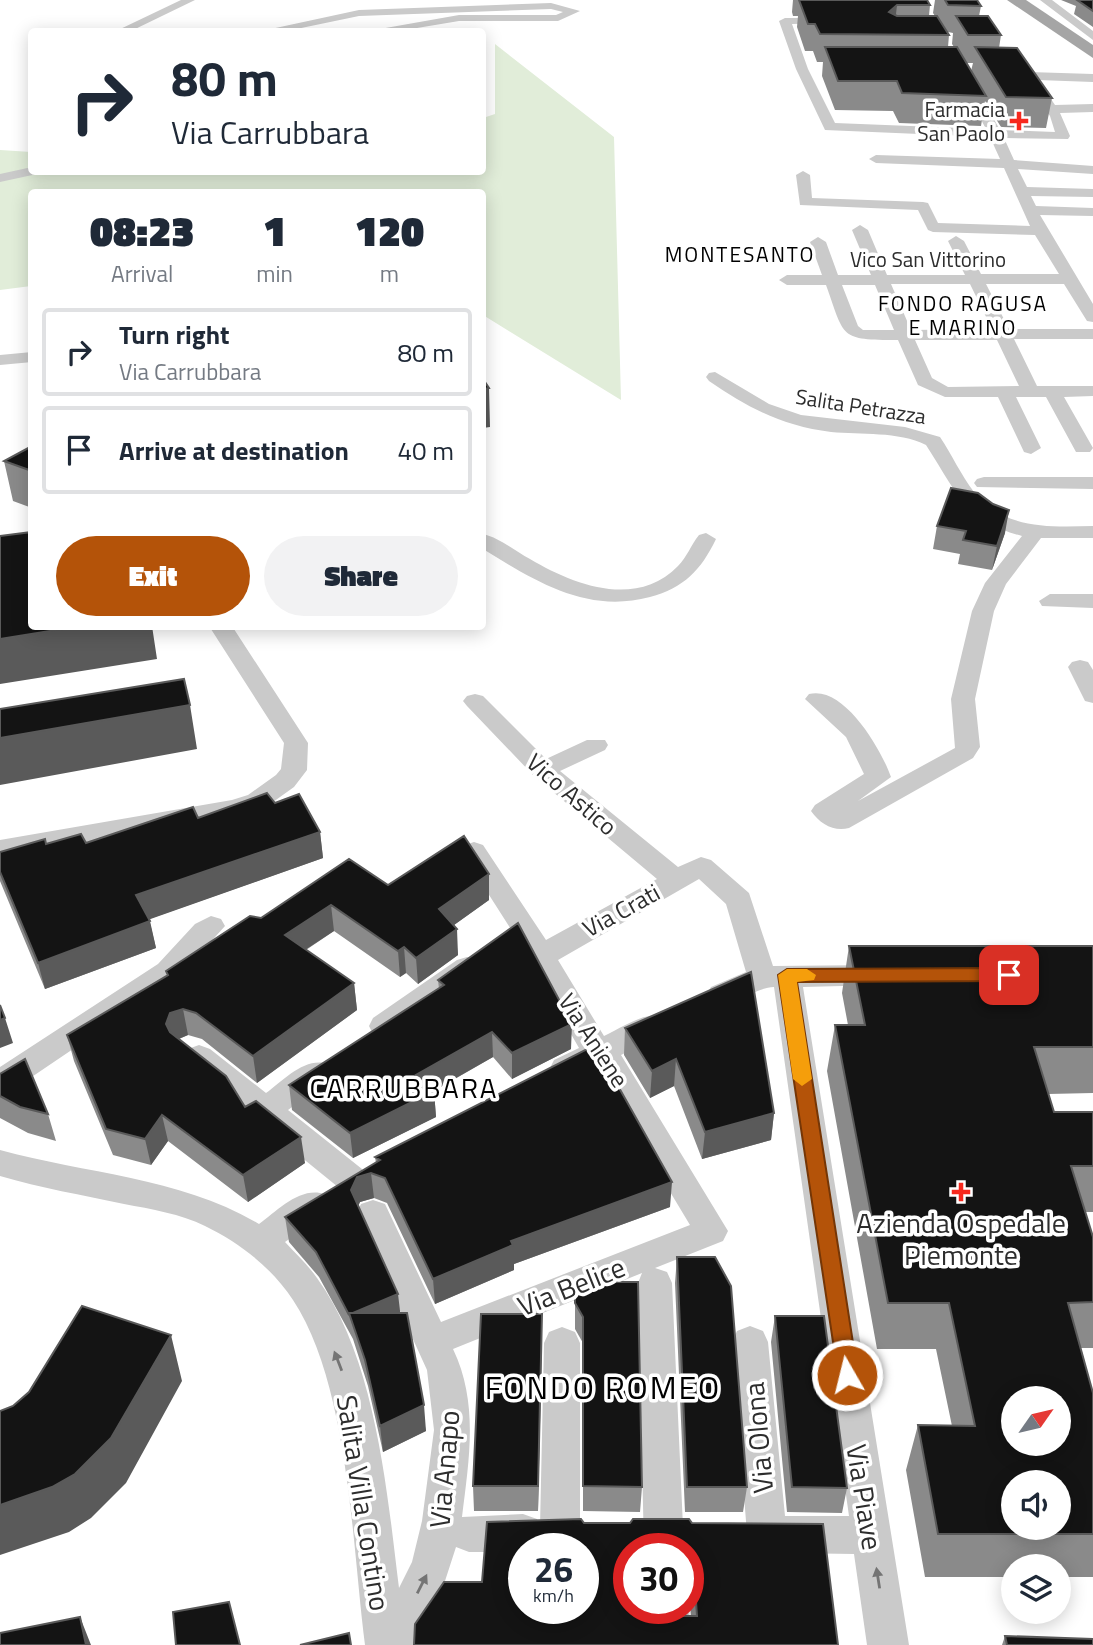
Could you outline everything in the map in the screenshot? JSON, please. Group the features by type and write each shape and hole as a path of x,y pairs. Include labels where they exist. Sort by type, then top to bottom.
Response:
{"main road":[{"path":"1015,0 1093,53"}],"street":[{"path":"128,28 190,0"},
{"path":"1045,0 1093,37"},
{"path":"282,28 359,13 551,6 574,11 552,18 459,18 394,28"},
{"path":"794,9 845,15 785,21 809,69 830,127 996,135 1064,129 1022,70 1093,78"},
{"path":"967,70 1038,228 1093,317"},
{"path":"1051,109 1093,108"},
{"path":"876,159 1008,163 1093,170"},
{"path":"0,178 28,173"},
{"path":"803,175 806,202 923,206 933,227 1061,228"},
{"path":"1021,191 1093,193"},
{"path":"1030,210 1093,212"},
{"path":"860,230 924,381 945,392 1093,391"},
{"path":"956,241 1031,391"},
{"path":"818,242 854,332 905,335 1093,334"},
{"name":"Vico San Vittorino","path":"787,280 1070,279"},
{"path":"0,379 8,375 4,360 28,357"},
{"name":"Salita Petrazza","path":"715,377 750,401 780,415 822,424 923,436 933,442 976,507 1015,530 1034,534 1093,532"},
{"path":"1004,391 1031,448"},
{"path":"1052,391 1083,449"},
{"path":"984,483 1093,483"},
{"path":"817,699 848,721 873,758 878,777 824,811 840,822 964,753 968,747 963,699 967,671 983,611 996,583 1034,534"},
{"path":"486,542 562,585 597,597 614,599 629,597 678,580 693,566 706,539"},
{"path":"1049,601 1093,601"},
{"path":"0,849 236,808 257,801 285,781 294,770 296,743 223,630"},
{"path":"1080,667 1093,696"},
{"name":"Vico Astico","path":"475,701 543,771 676,880"},
{"path":"543,771 596,745"},
{"name":"Via Aniene","path":"474,851 506,940 541,956 599,1051 615,1069 710,1231"},
{"name":"Via Crati","path":"541,956 701,866"},
{"name":"Via Piave","path":"701,866 739,900 774,976 888,1645"},
{"path":"0,1083 168,971 186,953 195,939 211,926"},
{"path":"265,1110 506,940"},
{"path":"537,1083 693,1008 774,976 912,975"},
{"path":"189,1049 265,1110 363,1172 260,1241"},
{"name":"Salita Villa Contino","path":"0,1163 195,1208 243,1228 260,1241 306,1288 348,1387 365,1470 376,1586 386,1645"},
{"name":"Via Anapo","path":"373,1214 445,1370 453,1430 442,1521 431,1567 392,1645"},
{"name":"Via Belice","path":"432,1341 710,1231"},
{"path":"654,1283 664,1533"},
{"name":"Via Olona","path":"750,1342 767,1534"},
{"path":"560,1533 562,1343"},
{"path":"469,1533 508,1533"},
{"path":"704,1535 871,1535"},
{"path":"669,1624 670,1645"}],"green space":[{"path":"495,44 614,137 621,400 486,317 486,189 28,189 28,286 0,290 0,150 28,152 28,175 486,175 486,117 495,114"}],"building":[{"path":"799,0 927,0 930,5 897,5 889,12 897,16 937,16 949,35 820,34 815,24 808,24"},
{"path":"945,0 977,0 981,6 948,5"},
{"path":"1077,0 1093,0 1093,11"},
{"path":"956,16 988,16 1001,35 968,35"},
{"path":"825,47 957,47 986,96 902,93 897,81 838,81"},
{"path":"975,47 1017,48 1052,98 1006,97"},
{"path":"28,448 28,470 4,461"},
{"path":"951,488 978,493 993,504 1009,510 997,546 963,540 966,531 937,526"},
{"path":"28,532 28,630 56,630 0,639 0,536"},
{"path":"184,679 190,705 0,738 0,709"},
{"path":"267,793 275,803 299,794 320,832 136,895 150,921 38,963 0,872 0,852 45,839 46,844 81,834 86,843 193,807 198,818"},
{"path":"464,836 489,874 439,909 457,929 416,958 404,947 398,951 331,905 285,935 354,983 253,1056 196,1013 183,1009 170,1013 166,1024 170,1032 226,1076 245,1107 256,1101 301,1137 243,1175 162,1115 145,1139 106,1129 67,1035 168,975 166,971 250,916 261,918 349,859 388,885"},
{"path":"518,923 572,1024 512,1053 492,1032 416,1075 434,1091 350,1133 289,1085 444,985 438,980"},
{"path":"849,946 1093,946 1093,1047 1034,1047 1054,1112 1093,1112 1093,1166 1071,1166 1093,1237 1093,1302 1068,1303 1093,1393 1093,1534 1071,1534 1071,1470 1001,1470 1001,1534 938,1534 918,1425 975,1426 949,1303 888,1303 835,1025 865,1025"},
{"path":"751,972 774,1113 705,1132 676,1059 652,1071 625,1028"},
{"path":"0,1005 5,1018 0,1020"},
{"path":"595,1045 672,1182 511,1241 513,1245 433,1279 385,1178 371,1173 357,1177 351,1190 398,1294 349,1315 316,1252 285,1217 380,1160 375,1157"},
{"path":"25,1059 48,1114 20,1107 0,1096 0,1074"},
{"path":"677,1257 715,1257 731,1286 747,1487 687,1487"},
{"path":"575,1282 638,1282 642,1487 583,1486 583,1317 575,1303"},
{"path":"82,1306 171,1335 111,1438 75,1474 52,1487 0,1505 0,1411 13,1406 29,1392"},
{"path":"349,1313 407,1313 424,1405 380,1426 365,1360"},
{"path":"481,1314 542,1314 538,1486 473,1486"},
{"path":"775,1316 824,1316 847,1488 792,1487"},
{"path":"581,1519 584,1523 630,1523 633,1519 689,1519 692,1523 823,1524 838,1645 414,1645 415,1624 444,1582 482,1582 487,1522"},
{"path":"229,1602 240,1645 176,1645 173,1612"},
{"path":"80,1617 86,1645 0,1645 0,1633"},
{"path":"349,1633 351,1645 300,1645"},
{"path":"1005,1636 1093,1639 1093,1645 1007,1645"}],"slow traffic":[{"path":"802,1079 787,975 807,975"}],"place":[{"name":"Farmacia San Paolo","path":"1019,121"},
{"name":"Azienda Ospedale Piemonte","path":"961,1192"}],"district":[{"name":"MONTESANTO","path":"740,254"},
{"name":"FONDO RAGUSA E MARINO","path":"963,315"},
{"name":"CARRUBBARA","path":"404,1087"},
{"name":"FONDO ROMEO","path":"603,1387"}],"route":[{"path":"847,1375 787,975 1009,975"}]}
